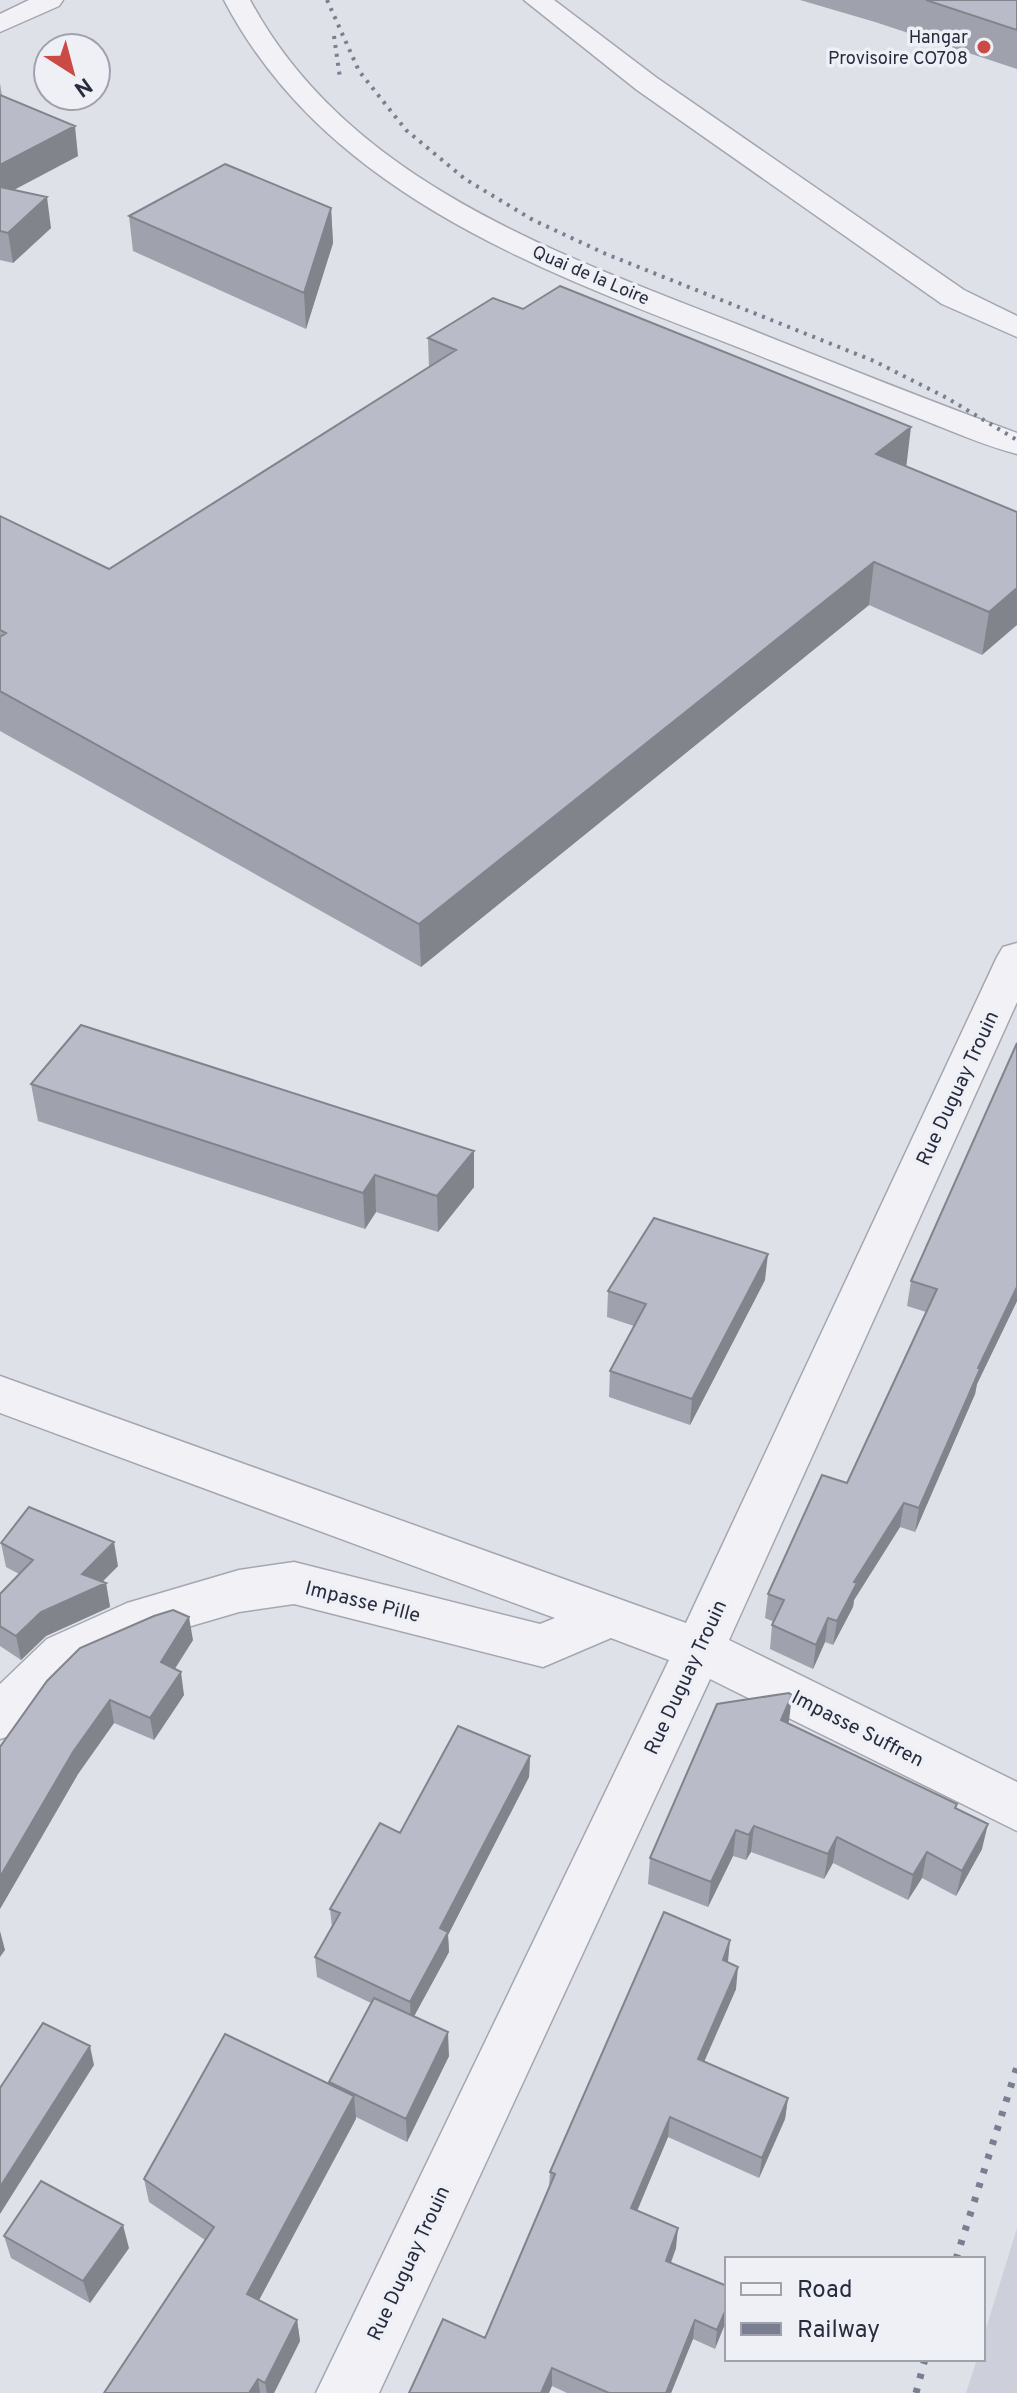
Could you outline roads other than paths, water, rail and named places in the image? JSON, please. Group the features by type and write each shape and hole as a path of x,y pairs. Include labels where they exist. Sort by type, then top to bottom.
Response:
{"street":[{"path":"0,24 50,0"},
{"name":"Quai de la Loire","path":"237,0 274,62 326,118 394,173 482,227 626,291 1017,444"},
{"path":"537,0 647,84 953,297 1017,328"},
{"name":"Rue Duguay Trouin","path":"347,2393 699,1649 1017,957"},
{"name":"Impasse Suffren","path":"0,1394 699,1649 1017,1808"},
{"name":"Impasse Pille","path":"0,1717 65,1654 145,1618 239,1591 294,1583 543,1646 609,1616"}],"railway":[{"path":"327,0 359,71 406,130 465,179 533,220 606,254 874,361 947,398 1017,440"},
{"path":"334,36 340,78"},
{"path":"957,2257 1017,2067"},
{"path":"916,2393 924,2361"}],"place":[{"name":"Hangar Provisoire CO708","path":"984,47"}]}
